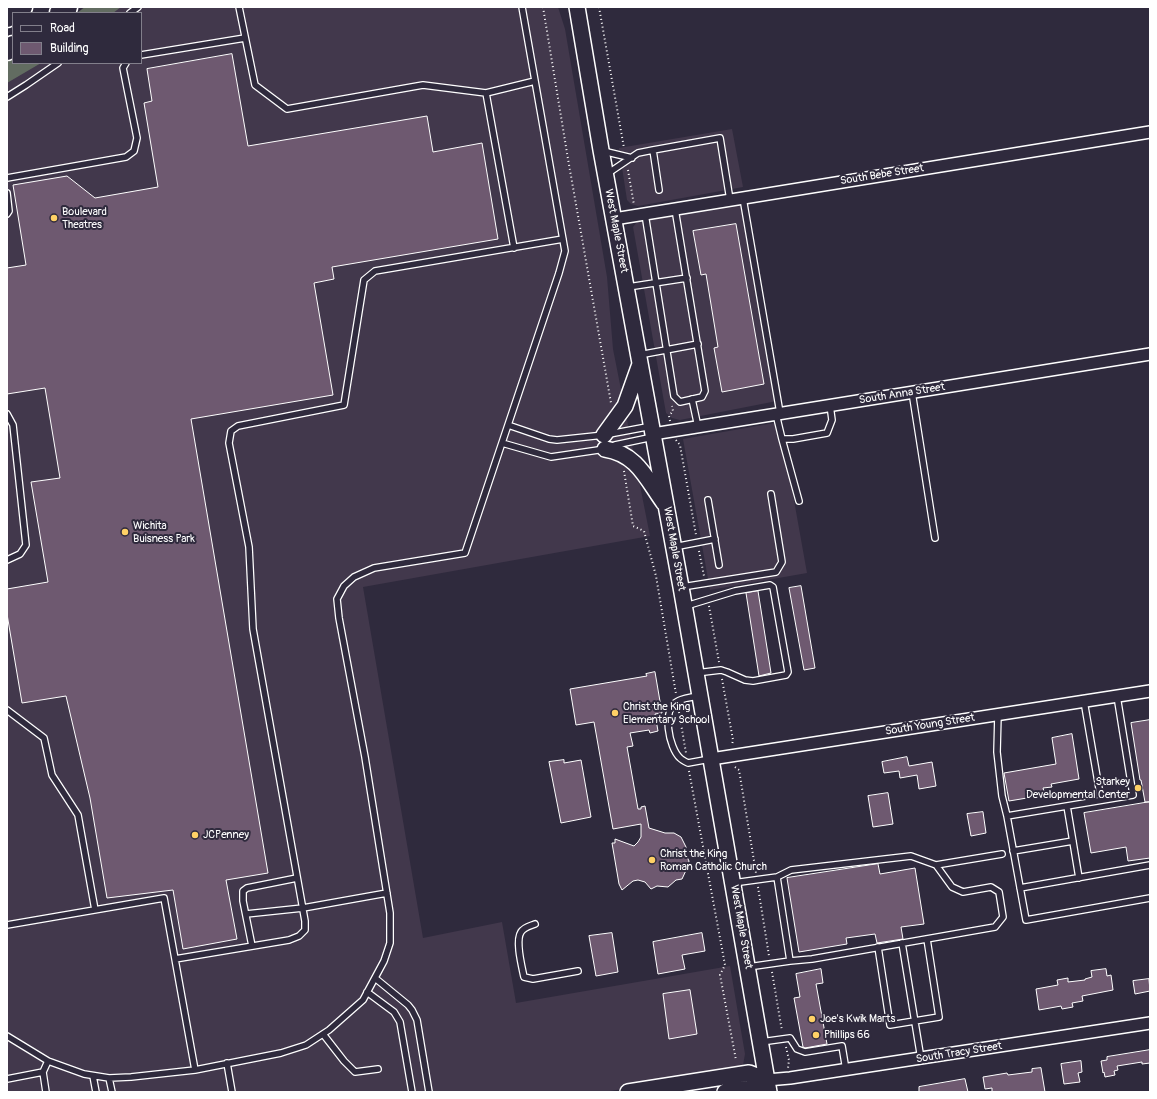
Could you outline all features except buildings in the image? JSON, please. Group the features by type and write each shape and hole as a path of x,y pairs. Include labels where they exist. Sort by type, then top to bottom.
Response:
{"main road":[{"name":"West Maple Street","path":"576,7 605,174 685,606 768,1086"},
{"path":"640,359 625,406 604,442 636,463 667,507"},
{"name":"South Tracy Street","path":"628,1092 749,1073 768,1086"},
{"name":"South Tracy Street","path":"725,1092 768,1086"}],"street":[{"name":"South Bebe Street","path":"614,219 1150,132"},
{"name":"South Anna Street","path":"653,432 698,427 1150,354"},
{"name":"South Young Street","path":"711,759 1150,691"},
{"name":"South Tracy Street","path":"768,1086 790,1078 1150,1023"}],"lane":[{"path":"239,7 255,84 287,109 423,85 486,93 535,81"},
{"path":"8,1038 48,1061 94,1076 110,1078 131,1077 195,1070 281,1052 306,1045 324,1034 363,1000 384,961 390,943 390,913 337,599 344,586 354,577 374,568 465,553 559,273 565,251 522,7"},
{"path":"142,55 245,38"},
{"path":"7,97 57,64"},
{"path":"7,178 126,158 134,151 137,138 123,68 125,64"},
{"path":"486,93 514,248"},
{"path":"605,174 638,153 720,138 730,200"},
{"path":"601,150 632,158"},
{"path":"653,150 659,190"},
{"path":"7,193 9,211 7,214"},
{"path":"743,198 782,439 800,501"},
{"path":"646,214 674,396 680,402 702,397 705,390 675,209"},
{"path":"175,959 290,940 299,936 305,930 303,908 253,629 249,547 230,447 231,432 238,426 344,405 364,280 375,271 563,239"},
{"path":"627,287 686,278"},
{"path":"640,359 667,350 698,344"},
{"path":"912,392 935,538"},
{"path":"692,399 698,427"},
{"path":"782,439 793,439 827,433 832,420 830,405"},
{"path":"7,414 13,425 26,545 20,554 7,560"},
{"path":"508,425 549,439 615,444 653,432"},
{"path":"502,443 551,457 604,442 653,432"},
{"path":"681,587 776,572 782,562 770,494"},
{"path":"708,500 719,565"},
{"path":"674,547 715,539"},
{"path":"685,606 735,591 770,585 773,587 788,672 786,675 753,681 745,680 720,670 696,673"},
{"path":"700,696 678,701 672,706 668,714 672,745 680,758 688,763 711,759"},
{"path":"1007,816 1133,795 1117,696"},
{"path":"1084,701 1101,800"},
{"path":"7,710 44,738 52,775 78,814 95,910"},
{"path":"998,714 997,752 1002,796 1026,920 1150,898"},
{"path":"1067,806 1079,878"},
{"path":"1013,851 1073,841"},
{"path":"733,884 776,877 791,870 911,856 936,865 1002,854"},
{"path":"748,967 812,959 995,927 1003,917 999,892 990,887 963,892 952,887 936,865"},
{"path":"1020,888 1150,865"},
{"path":"776,877 790,961"},
{"path":"252,946 243,891 247,888 297,878"},
{"path":"246,914 303,908 387,893"},
{"path":"7,925 164,898 195,1070"},
{"path":"535,924 528,926 520,932 518,941 524,977 533,979 578,971"},
{"path":"878,947 890,1025 915,1021 939,1017 927,939"},
{"path":"902,943 921,1059"},
{"path":"375,978 412,1010 417,1020 429,1092"},
{"path":"368,992 394,1012 400,1022 412,1092"},
{"path":"324,1034 344,1061 355,1072 378,1069"},
{"path":"761,1042 790,1038 797,1049 805,1052 842,1046 846,1070"},
{"path":"46,1092 43,1072 48,1061"},
{"path":"227,1063 232,1092"},
{"path":"7,1078 43,1072"},
{"path":"94,1076 96,1092"},
{"path":"110,1078 112,1092"}],"path":[{"path":"544,7 568,159 611,404 620,414"},
{"path":"631,459 623,472 633,526 644,531 656,576 725,965 720,975 736,1060"}],"shaded area":[{"path":"84,7 558,7 565,29 607,277 613,349 650,536 363,587 423,938 502,922 516,1003 730,966 745,1054 743,1065 736,1072 603,1092 7,1092 7,66 12,64 142,64 142,12 78,12"},
{"path":"85,7 121,7 114,12 78,12"},
{"path":"12,60 12,64 39,64 7,83 7,62"},
{"path":"732,129 743,187 638,206 631,204 627,200 619,148"},
{"path":"746,205 782,400 680,420 672,418 666,413 633,227 637,222"},
{"path":"780,422 807,573 710,590 683,439"}],"place":[{"name":"Boulevard Theatres","path":"54,218"},
{"name":"Wichita Buisness Park","path":"125,532"},
{"name":"Christ the King Elementary School","path":"615,713"},
{"name":"Starkey Developmental Center","path":"1138,788"},
{"name":"JCPenney","path":"195,835"},
{"name":"Christ the King Roman Catholic Church","path":"652,860"},
{"name":"Joe's Kwik Marts","path":"812,1019"},
{"name":"Phillips 66","path":"816,1035"}]}
